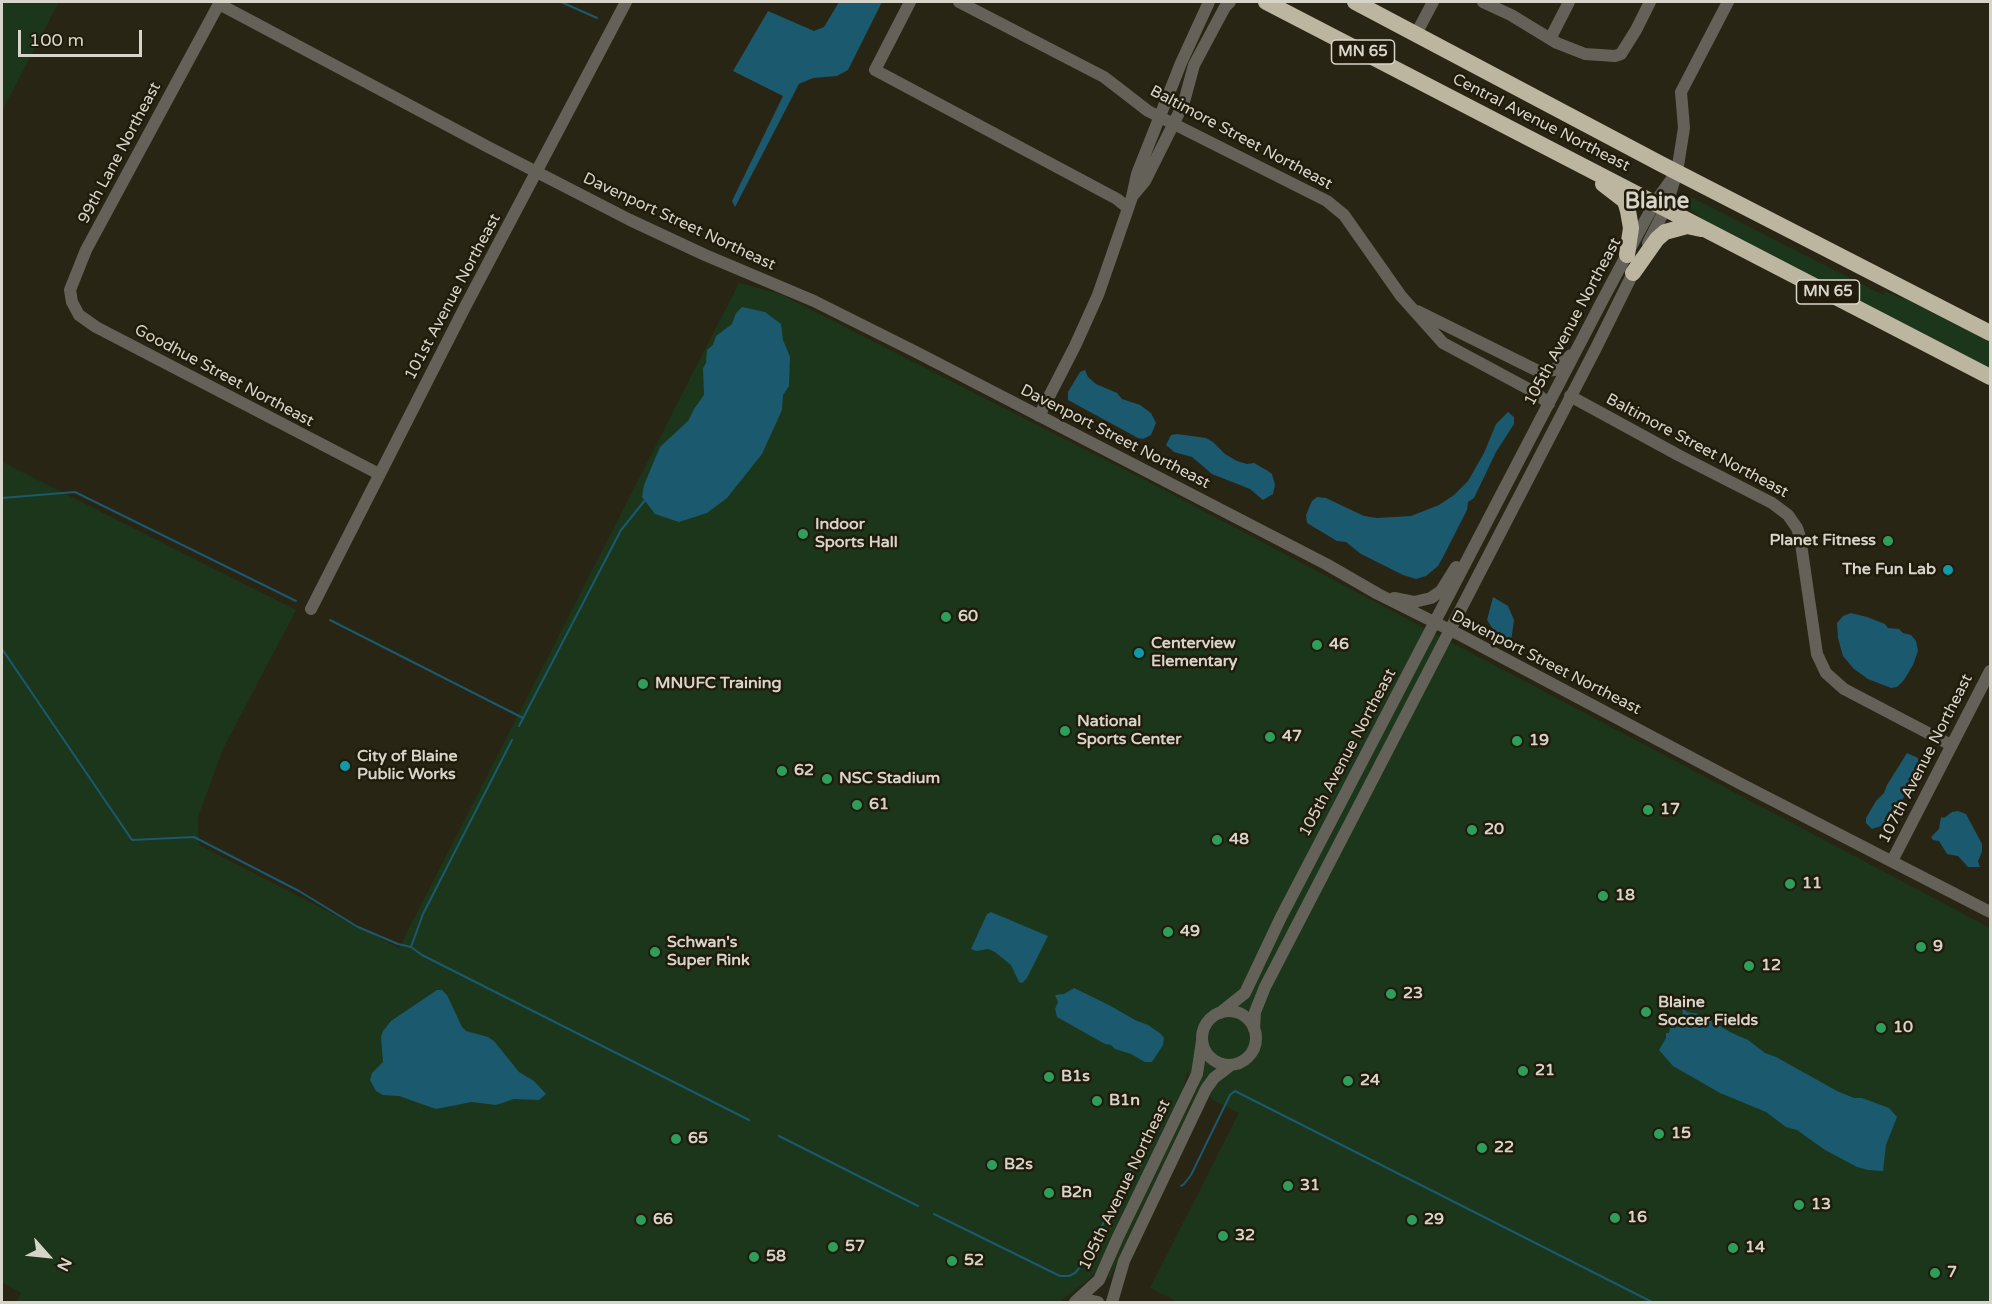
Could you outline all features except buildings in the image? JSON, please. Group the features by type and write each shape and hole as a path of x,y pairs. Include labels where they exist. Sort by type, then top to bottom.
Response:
{"highway":[{"name":"Central Avenue Northeast","path":"1266,2 1990,377"},
{"name":"Central Avenue Northeast","path":"1355,2 1677,172 1990,333"},
{"path":"1577,162 1624,201 1631,228 1626,255"},
{"path":"1633,273 1657,239 1665,232 1687,226 1712,231"}],"street":[{"name":"101st Avenue Northeast","path":"311,609 379,474 626,2"},
{"path":"910,2 875,70 977,123 997,137 1117,199 1130,203"},
{"name":"Baltimore Street Northeast","path":"959,2 1104,77 1143,107 1327,201 1344,215 1411,308 1443,343 1536,393 1549,405"},
{"path":"1039,416 1088,319 1130,203 1137,174 1181,63 1209,2"},
{"path":"1130,203 1145,181 1184,102 1194,65 1225,7 1230,2"},
{"path":"1416,34 1433,2"},
{"path":"1550,39 1569,2"},
{"path":"1489,3 1550,39 1585,54 1621,54 1650,2"},
{"path":"1677,172 1684,128 1681,92 1728,2"},
{"name":"Davenport Street Northeast","path":"219,3 537,172 675,241 814,301 1039,416 1990,912"},
{"name":"99th Lane Northeast","path":"70,290 86,250 219,3"},
{"name":"105th Avenue Northeast","path":"1112,1302 1124,1261 1206,1089 1214,1078 1231,1065 1249,1057 1254,1048 1256,1012 1265,987 1633,273 1660,205 1677,172"},
{"name":"105th Avenue Northeast","path":"1075,1302 1099,1280 1197,1074 1203,1034 1207,1023 1245,993 1281,917 1626,255 1660,205"},
{"name":"Goodhue Street Northeast","path":"70,290 72,302 79,315 96,327 379,474"},
{"name":"Baltimore Street Northeast","path":"1411,308 1540,372 1554,370 1576,352"},
{"name":"Baltimore Street Northeast","path":"1570,396 1772,503 1788,515 1800,537 1817,654 1826,673 1844,689 1951,745"},
{"path":"1378,594 1414,602 1431,598 1441,591 1492,514"},
{"name":"107th Avenue Northeast","path":"1892,861 1990,671"},
{"path":"1220,1014 1236,1012 1244,1016 1254,1029"},
{"path":"1203,1041 1208,1055 1215,1061 1231,1065"},
{"name":"105th Avenue Northeast","path":"1075,1302 1084,1299 1098,1302"}],"green space":[{"path":"2,2 59,2 2,111"},
{"path":"1689,196 1883,295 1886,291 1902,299 1903,297 1990,342 1990,369 1702,219 1687,206 1685,200"},
{"name":"National Sports Center","path":"739,283 780,294 1147,481 1990,928 1990,1302 1178,1302 1150,1288 1239,1113 1213,1100 1201,1087 1110,1278 1108,1277 1130,1221 1199,1085 1187,1072 1179,1113 1097,1270 1087,1281 1059,1302 17,1302 21,1293 2,1282 2,462 296,610 223,749 198,817 199,845 399,948"}],"water":[{"path":"839,2 882,2 848,70 837,76 813,78 799,84 735,207 732,201 783,96 733,71 768,11 814,31 824,27"},
{"path":"742,307 765,312 781,324 783,340 790,357 789,386 783,395 782,410 762,454 727,498 707,513 679,522 655,514 642,497 644,485 660,447 688,421 704,395 703,368 706,363 707,350 713,345 716,336 732,324 736,313"},
{"path":"1085,370 1088,377 1096,384 1117,393 1122,399 1140,405 1151,413 1156,423 1151,435 1143,439 1138,438 1068,400 1068,392 1080,372"},
{"path":"1508,412 1514,417 1514,424 1496,452 1474,498 1468,502 1467,510 1438,566 1426,576 1416,579 1403,575 1361,554 1346,542 1337,541 1307,523 1306,515 1312,501 1317,497 1326,498 1364,516 1377,518 1411,516 1439,505 1454,495 1468,481 1484,453 1496,424"},
{"path":"1171,435 1206,438 1237,461 1247,464 1254,463 1268,471 1272,474 1275,485 1273,494 1263,500 1250,489 1212,474 1192,457 1174,452 1166,445"},
{"path":"1493,597 1508,606 1514,620 1511,642 1494,631 1487,620"},
{"path":"1851,613 1885,624 1888,628 1899,629 1911,635 1916,641 1918,651 1913,665 1897,687 1891,688 1868,679 1854,669 1843,656 1837,623 1843,616"},
{"path":"1907,753 1918,758 1919,763 1914,778 1901,802 1884,825 1872,829 1866,823 1866,818 1876,801 1884,793"},
{"path":"1958,811 1966,814 1982,844 1982,852 1978,861 1980,867 1968,867 1958,856 1947,854 1939,841 1931,837 1939,829 1941,817 1944,818"},
{"path":"991,912 1048,936 1027,978 1022,983 1019,982 1011,965 995,952 988,949 976,951 971,949 987,914"},
{"path":"1074,988 1148,1025 1161,1034 1164,1038 1163,1045 1152,1062 1145,1062 1115,1049 1057,1017 1055,1009 1058,1002 1055,995 1064,994"},
{"path":"437,990 442,990 447,995 466,1031 494,1041 519,1072 534,1081 546,1094 539,1100 514,1099 496,1105 472,1102 436,1109 399,1096 383,1095 376,1091 370,1080 372,1073 383,1062 381,1037 383,1031 391,1021"},
{"path":"1684,1008 1687,1012 1699,1014 1748,1040 1765,1053 1837,1091 1889,1108 1897,1117 1886,1145 1883,1171 1857,1167 1825,1150 1797,1130 1786,1127 1766,1112 1720,1093 1673,1066 1659,1050 1666,1038 1666,1033 1669,1033"}],"waterway":[{"path":"561,2 597,18"},
{"path":"2,498 75,492 296,601"},
{"path":"519,726 621,530 646,499"},
{"path":"330,620 523,718"},
{"path":"2,649 132,840 194,837 299,891 358,927 411,947"},
{"path":"512,740 423,914 411,947 422,955 749,1120"},
{"path":"1181,1186 1191,1175 1230,1095 1235,1091 1652,1302"},
{"path":"779,1136 918,1206"},
{"path":"934,1214 1060,1276 1069,1276 1081,1266 1135,1162 1141,1165"}],"place":[{"name":"Indoor Sports Hall","path":"803,534"},
{"name":"Planet Fitness","path":"1888,541"},
{"name":"The Fun Lab","path":"1948,570"},
{"name":"60","path":"946,617"},
{"name":"46","path":"1317,645"},
{"name":"Centerview Elementary","path":"1139,653"},
{"name":"MNUFC Training","path":"643,684"},
{"name":"National Sports Center","path":"1065,731"},
{"name":"47","path":"1270,737"},
{"name":"19","path":"1517,741"},
{"name":"City of Blaine Public Works","path":"345,766"},
{"name":"62","path":"782,771"},
{"name":"NSC Stadium","path":"827,779"},
{"name":"61","path":"857,805"},
{"name":"17","path":"1648,810"},
{"name":"20","path":"1472,830"},
{"name":"48","path":"1217,840"},
{"name":"11","path":"1790,884"},
{"name":"18","path":"1603,896"},
{"name":"49","path":"1168,932"},
{"name":"9","path":"1921,947"},
{"name":"Schwan's Super Rink","path":"655,952"},
{"name":"12","path":"1749,966"},
{"name":"23","path":"1391,994"},
{"name":"Blaine Soccer Fields","path":"1646,1012"},
{"name":"10","path":"1881,1028"},
{"name":"21","path":"1523,1071"},
{"name":"B1s","path":"1049,1077"},
{"name":"24","path":"1348,1081"},
{"name":"B1n","path":"1097,1101"},
{"name":"15","path":"1659,1134"},
{"name":"65","path":"676,1139"},
{"name":"22","path":"1482,1148"},
{"name":"B2s","path":"992,1165"},
{"name":"31","path":"1288,1186"},
{"name":"B2n","path":"1049,1193"},
{"name":"13","path":"1799,1205"},
{"name":"16","path":"1615,1218"},
{"name":"66","path":"641,1220"},
{"name":"29","path":"1412,1220"},
{"name":"32","path":"1223,1236"},
{"name":"57","path":"833,1247"},
{"name":"14","path":"1733,1248"},
{"name":"58","path":"754,1257"},
{"name":"52","path":"952,1261"},
{"name":"7","path":"1935,1273"}],"district":[{"name":"Blaine","path":"1657,202"}]}
